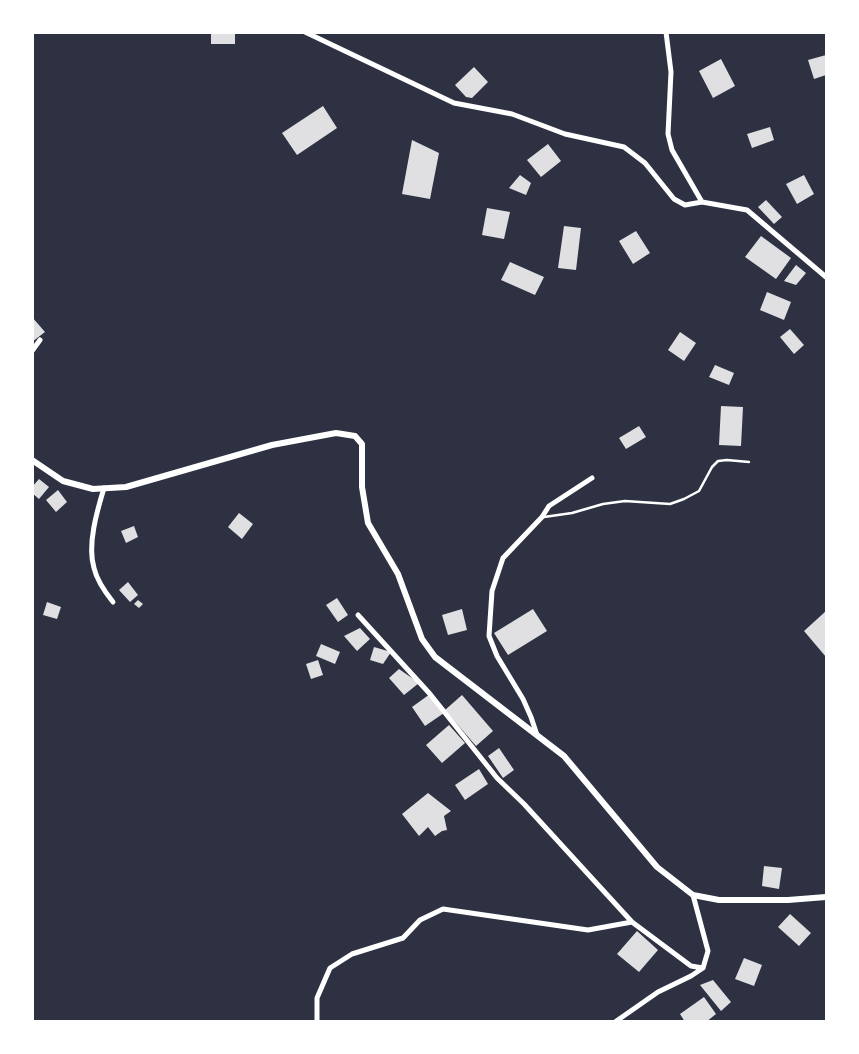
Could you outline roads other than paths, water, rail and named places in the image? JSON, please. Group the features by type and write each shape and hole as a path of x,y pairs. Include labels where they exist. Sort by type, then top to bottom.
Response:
{"street":[{"path":"305,32 454,103 512,114 565,134 624,147 645,163 674,199 685,205 702,202 747,210 826,277"},
{"path":"666,32 671,72 668,134 672,150 702,202"},
{"path":"32,351 40,340"},
{"path":"32,460 63,481 93,489 126,487 272,445 336,433 356,436 362,444 362,487 368,523 398,574 422,638 435,657 564,756 657,867 693,895 719,900 788,900 826,897"},
{"path":"537,735 532,717 497,656 488,636 492,591 503,558 550,506 592,478"},
{"path":"104,488 94,530 92,561 102,586 113,602"},
{"path":"358,616 430,694 497,778 524,804 632,922 691,966 703,968"},
{"path":"615,1022 658,992 703,968 708,951 693,895"},
{"path":"317,1022 317,998 330,968 352,954 403,938 420,920 443,909 588,930 632,922"}],"lane":[{"path":"542,517 572,513 603,504 626,501 670,504 684,500 699,491 712,467 718,461 749,462"}]}
